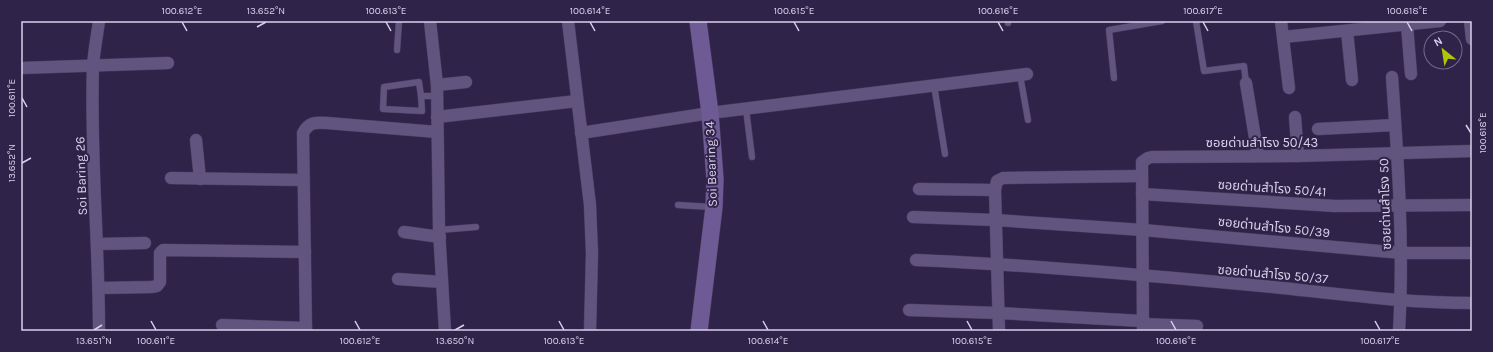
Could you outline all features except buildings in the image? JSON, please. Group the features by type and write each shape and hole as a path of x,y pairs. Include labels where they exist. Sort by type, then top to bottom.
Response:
{"street":[{"name":"Soi Baring 26","path":"99,21 93,65 94,173 99,288 99,331"},
{"path":"430,21 437,91 440,234 445,331"},
{"path":"568,21 590,205 592,253 590,331"},
{"name":"Soi Bearing 34","path":"698,21 710,113 714,179 714,207 700,331"},
{"path":"1281,21 1289,88"},
{"path":"1283,37 1440,21"},
{"path":"1470,21 1472,39"},
{"path":"1406,24 1411,74"},
{"path":"1347,31 1352,80"},
{"path":"21,68 168,63"},
{"path":"582,133 746,108 1023,74"},
{"name":"ซอยด่านสำโรง 50","path":"1392,77 1402,253 1399,331"},
{"path":"437,91 466,82"},
{"path":"1246,83 1258,156"},
{"path":"437,117 577,101"},
{"path":"1295,117 1298,156"},
{"path":"222,325 306,329 303,180 304,133 306,128 315,122 437,132"},
{"path":"1318,128 1395,125"},
{"path":"196,140 200,179"},
{"name":"ซอยด่านสำโรง 50/43","path":"1141,176 1142,162 1148,158 1298,156 1472,151"},
{"path":"999,331 995,190 997,181 1003,178 1141,176 1143,230 1142,325"},
{"path":"171,178 303,180"},
{"path":"920,189 995,190"},
{"name":"ซอยด่านสำโรง 50/41","path":"1142,194 1335,206 1472,205"},
{"name":"ซอยด่านสำโรง 50/39","path":"914,217 996,220 1143,230 1402,253 1472,253"},
{"path":"404,232 440,234"},
{"path":"97,244 145,243"},
{"path":"99,288 157,286 160,282 160,253 163,250 305,252"},
{"name":"ซอยด่านสำโรง 50/37","path":"916,260 996,263 1142,275 1401,300 1472,304"},
{"path":"398,279 442,282"},
{"path":"909,310 998,313 1142,325 1197,326"}],"lane":[{"path":"397,50 399,21"},
{"path":"1114,78 1109,30 1162,21"},
{"path":"1196,21 1204,71 1244,66 1246,83"},
{"path":"1023,74 1028,120"},
{"path":"419,82 421,96 422,111 383,109 384,87 419,82"},
{"path":"934,85 945,154"},
{"path":"421,96 437,91"},
{"path":"746,108 752,157"},
{"path":"678,205 714,207"},
{"path":"440,234 476,227"}]}
